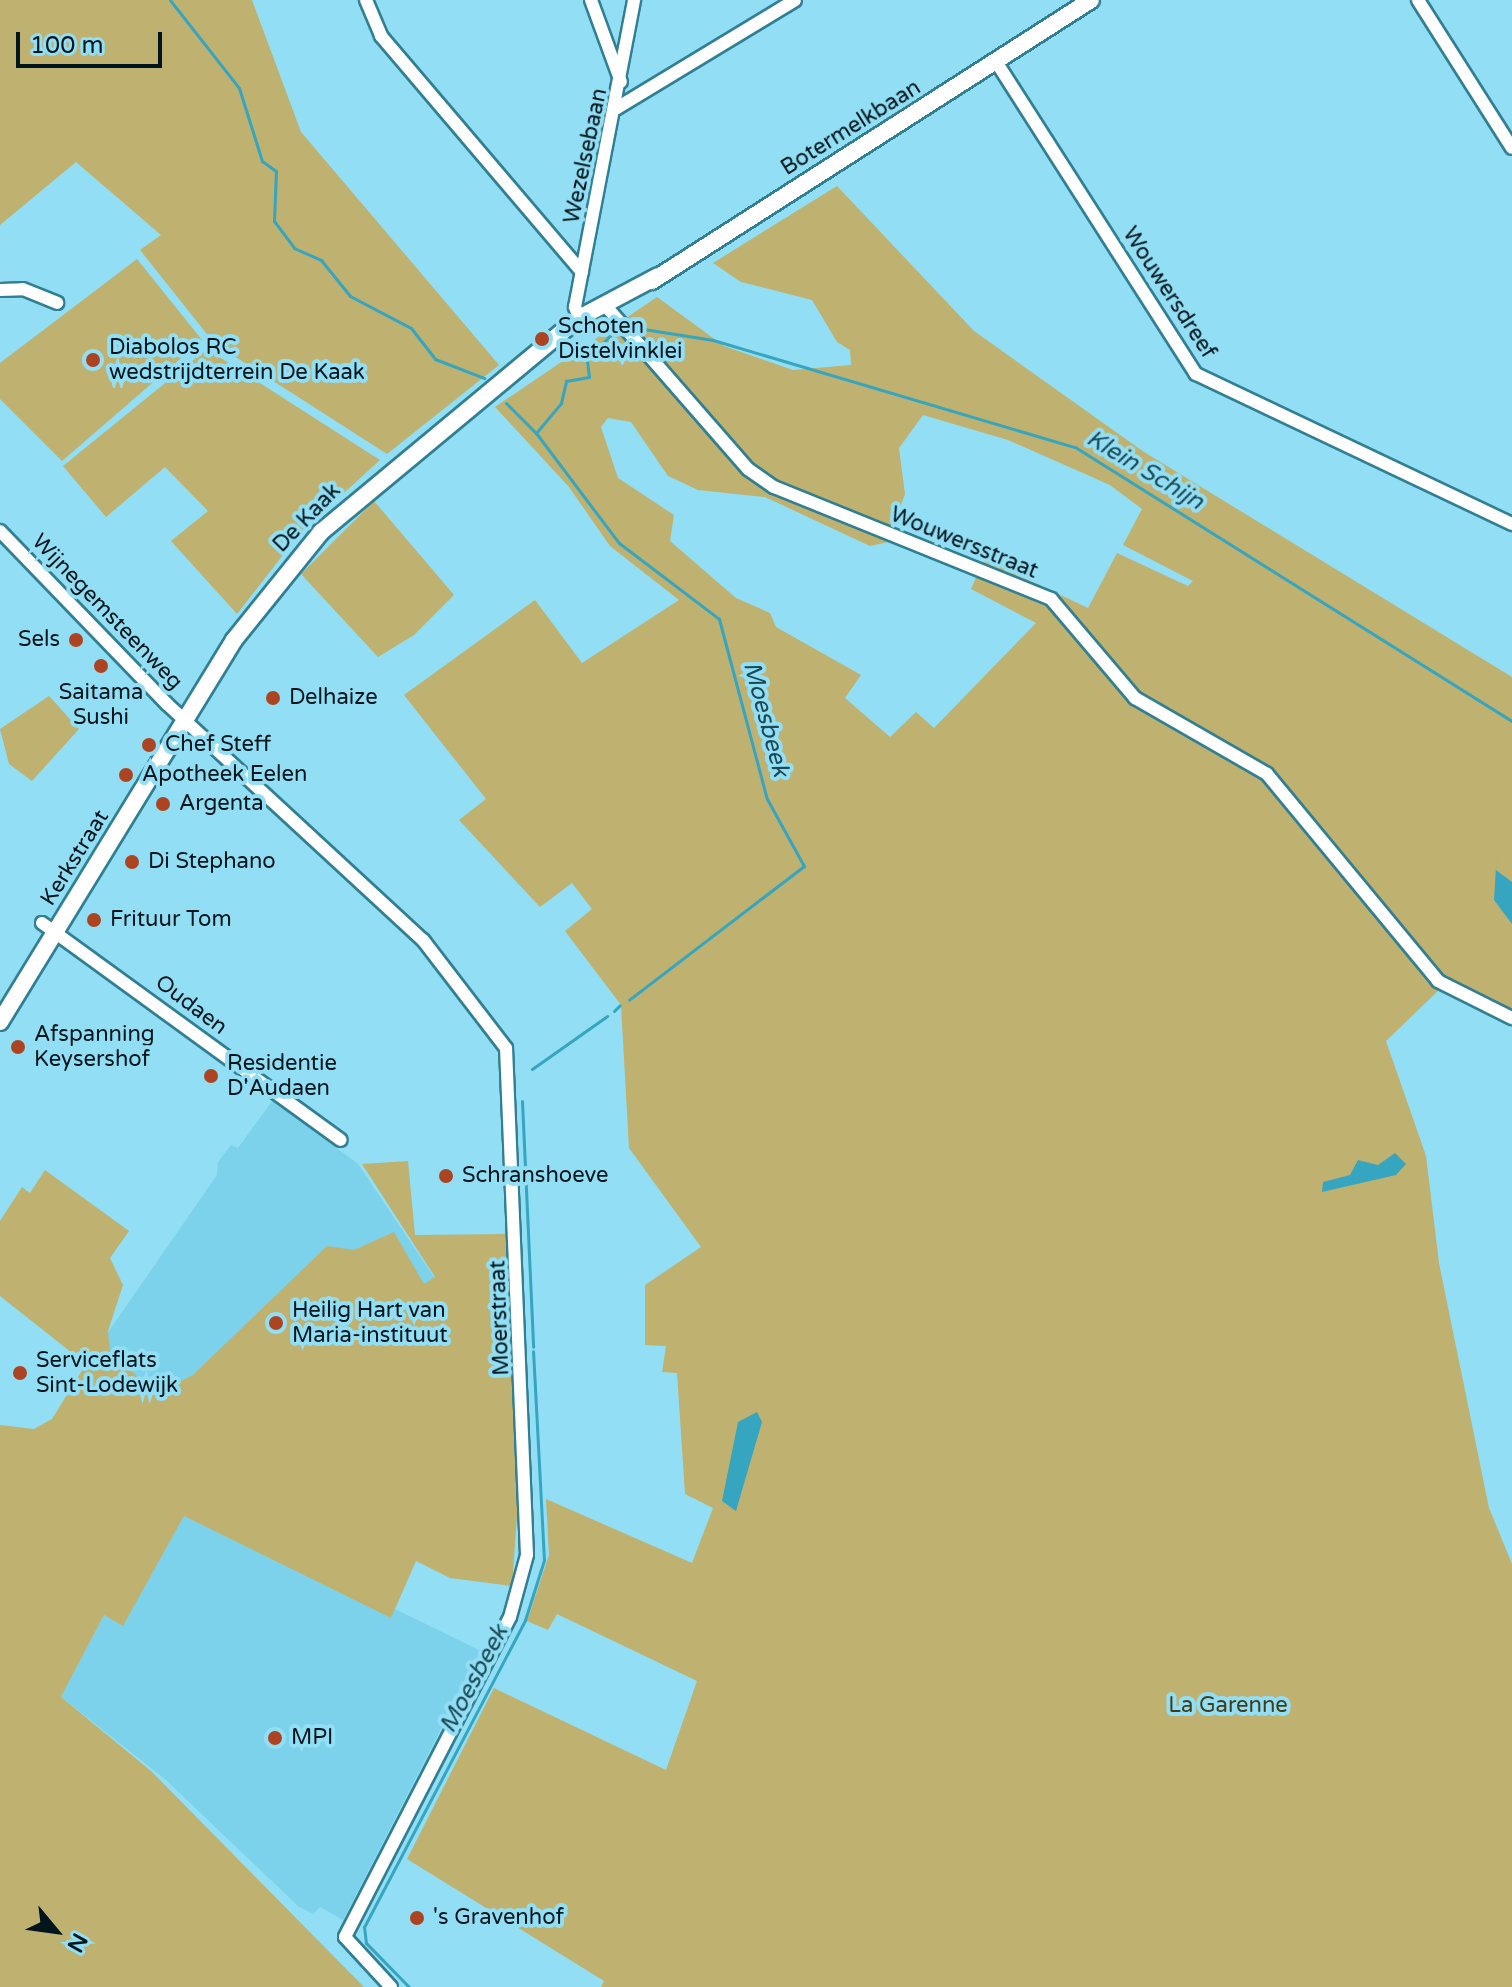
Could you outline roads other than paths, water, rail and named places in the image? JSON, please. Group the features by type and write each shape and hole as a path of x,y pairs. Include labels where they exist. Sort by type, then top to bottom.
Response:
{"main road":[{"name":"Botermelkbaan","path":"536,355 997,63 1091,0"},
{"name":"Botermelkbaan","path":"1067,17 1100,0"},
{"name":"Botermelkbaan","path":"498,385 579,318 607,308"},
{"name":"De Kaak","path":"187,718 234,640 321,532 498,385"},
{"name":"Kerkstraat","path":"0,1022 49,927 187,718"}],"street":[{"path":"366,0 381,36 582,272"},
{"path":"591,0 621,82"},
{"name":"Wezelsebaan","path":"579,318 582,272 617,108 634,0"},
{"path":"617,108 795,0"},
{"path":"1418,0 1512,148"},
{"name":"Wouwersdreef","path":"997,63 1196,374 1512,524"},
{"path":"0,290 23,289 57,303"},
{"name":"Wouwersstraat","path":"607,308 748,469 774,487 1051,599 1135,698 1267,774 1438,981 1512,1018"},
{"name":"Wijnegemsteenweg","path":"0,532 187,718"},
{"name":"Moerstraat","path":"187,718 423,940 496,1029 510,1071 527,1555 510,1617 345,1937 391,1987"},
{"name":"Oudaen","path":"49,927 341,1140"}],"waterway":[{"name":"Klein Schijn","path":"170,0 239,88 262,161 276,171 274,221 294,248 321,260 350,296 411,328 435,359 484,378"},
{"name":"Klein Schijn","path":"506,403 536,433 561,403 566,381 589,377 587,360 618,327"},
{"name":"Klein Schijn","path":"631,327 713,340 1075,447 1512,721"},
{"name":"Moesbeek","path":"536,433 619,543 719,619 767,799 804,866 629,1000"},
{"name":"Moesbeek","path":"614,1011 620,1005"},
{"name":"Moesbeek","path":"532,1069 607,1016"},
{"name":"Moesbeek","path":"522,1101 533,1347"},
{"name":"Moesbeek","path":"409,1987 366,1943 364,1927 525,1620 544,1560 533,1351"}],"place":[{"name":"Schoten Distelvinklei","path":"542,339"},
{"name":"Diabolos RC wedstrijdterrein De Kaak","path":"93,360"},
{"name":"Sels","path":"76,640"},
{"name":"Saitama Sushi","path":"101,666"},
{"name":"Delhaize","path":"273,698"},
{"name":"Chef Steff","path":"149,745"},
{"name":"Apotheek Eelen","path":"126,775"},
{"name":"Argenta","path":"163,804"},
{"name":"Di Stephano","path":"132,862"},
{"name":"Frituur Tom","path":"94,920"},
{"name":"Afspanning Keysershof","path":"18,1047"},
{"name":"Residentie D'Audaen","path":"211,1076"},
{"name":"Schranshoeve","path":"446,1176"},
{"name":"Heilig Hart van Maria-instituut","path":"276,1323"},
{"name":"Serviceflats Sint-Lodewijk","path":"20,1373"},
{"name":"MPI","path":"275,1738"},
{"name":"'s Gravenhof","path":"417,1918"}],"park label":[{"name":"La Garenne","path":"1228,1706"}]}
